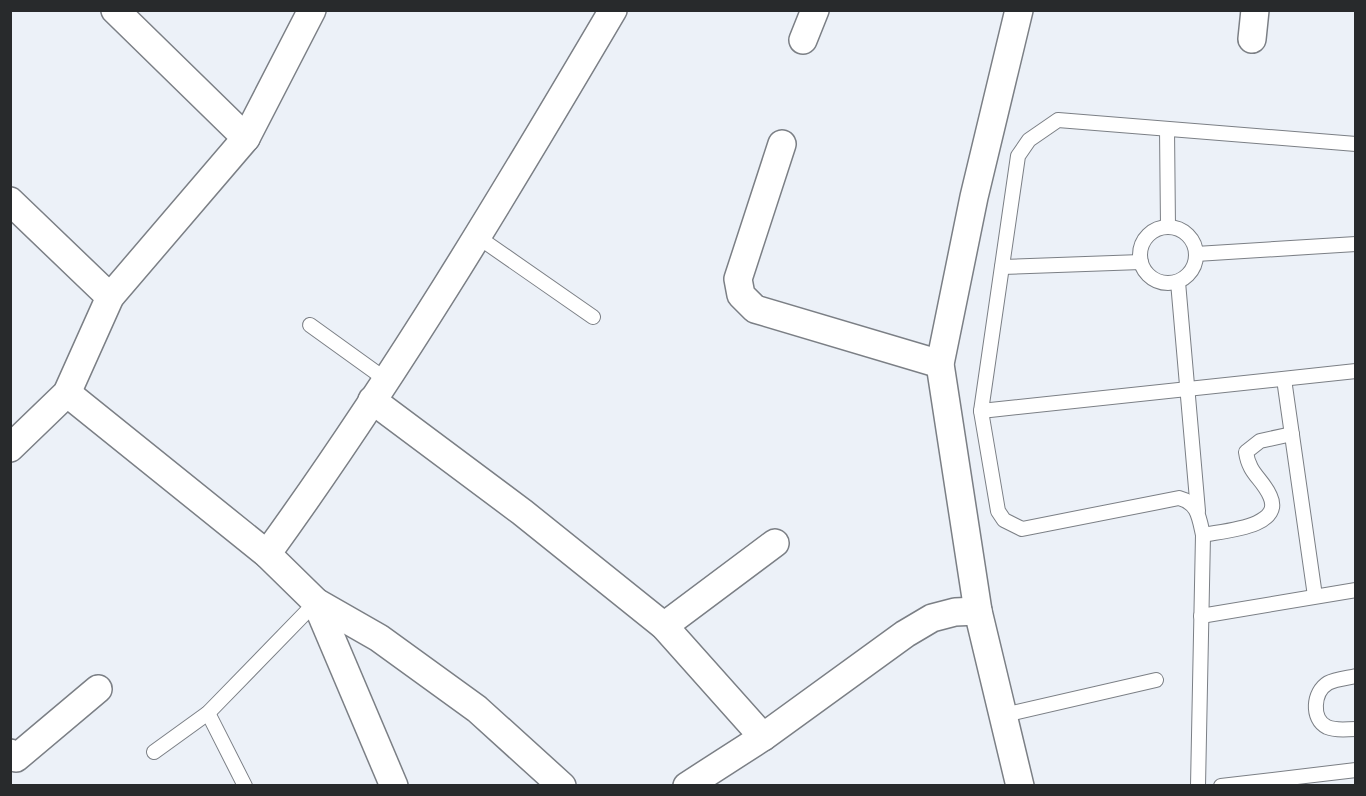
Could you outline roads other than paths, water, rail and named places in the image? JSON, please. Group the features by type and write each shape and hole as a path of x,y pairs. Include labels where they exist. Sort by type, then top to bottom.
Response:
{"street":[{"path":"116,10 246,138"},
{"path":"10,448 67,393 110,297 246,138 312,10"},
{"path":"267,554 315,488 478,237 612,10"},
{"path":"803,40 814,10"},
{"path":"1019,10 974,197 940,364 978,610 1020,786"},
{"path":"1252,39 1255,10"},
{"path":"782,144 738,279 741,295 755,309 940,364"},
{"path":"10,201 110,297"},
{"path":"378,390 522,512 664,626 763,737"},
{"path":"67,393 267,554 316,602 379,638 477,709 562,786"},
{"path":"664,626 775,543"},
{"path":"316,602 394,786"},
{"path":"687,786 763,737 905,634 932,618 955,612 978,610"},
{"path":"10,753 16,758 98,689"}],"lane":[{"path":"1197,511 1189,501 1179,498 1022,529 1004,520 995,500 981,411 1018,156 1029,140 1058,120 1356,144"},
{"path":"1167,129 1168,227"},
{"path":"1168,227 1179,229 1188,235 1196,254 1195,266 1188,276 1178,282 1166,283 1155,280 1146,272 1141,262 1140,252 1150,234 1168,227"},
{"path":"478,237 593,317"},
{"path":"1196,254 1356,244"},
{"path":"1002,267 1141,262"},
{"path":"1178,282 1197,511 1203,535 1198,786"},
{"path":"310,325 378,390"},
{"path":"981,411 1356,372"},
{"path":"1284,379 1315,596"},
{"path":"1203,535 1255,525 1267,517 1272,509 1271,497 1248,466 1246,452 1260,441 1292,434"},
{"path":"1201,616 1356,590"},
{"path":"154,752 208,713 316,602"},
{"path":"1356,676 1328,683 1317,694 1315,712 1324,726 1335,730 1356,729"},
{"path":"1004,715 1156,680"},
{"path":"208,713 245,786"},
{"path":"1221,786 1356,770"}]}
